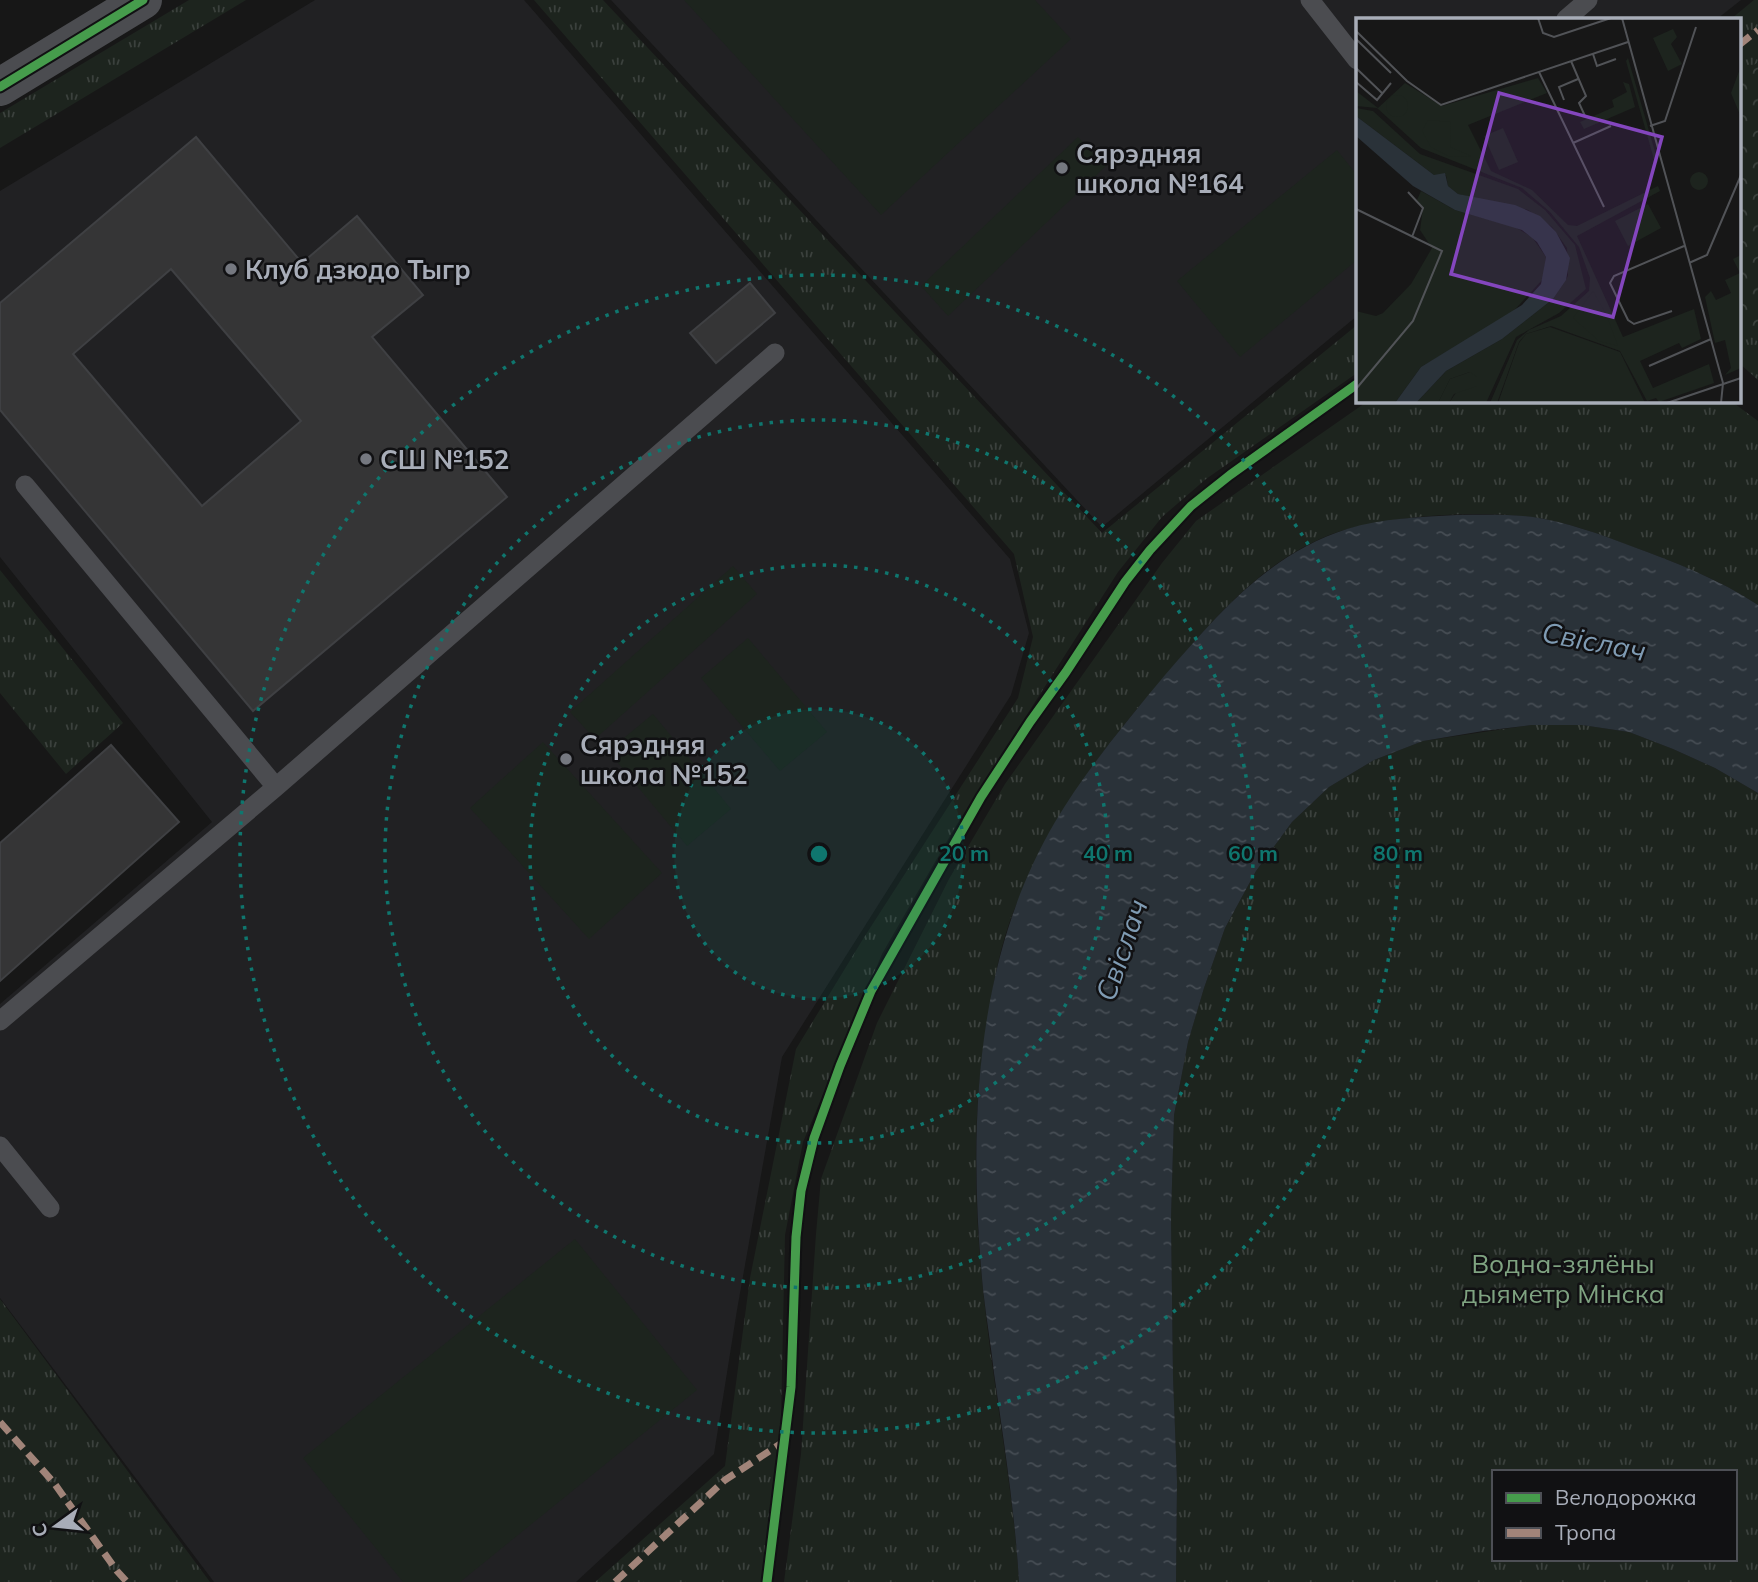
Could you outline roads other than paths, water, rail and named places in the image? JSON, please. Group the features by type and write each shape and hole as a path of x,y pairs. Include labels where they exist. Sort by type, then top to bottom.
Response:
{"street":[{"path":"0,87 143,0"}],"lane":[{"path":"1310,0 1356,59"},
{"path":"1567,18 1588,0"},
{"path":"0,1021 276,786 775,353"},
{"path":"25,485 276,786"},
{"path":"0,1146 50,1208"}],"water":[{"name":"Свіслач","path":"1524,516 1571,525 1680,565 1728,587 1758,605 1758,793 1715,768 1629,732 1582,725 1531,725 1423,741 1374,760 1329,787 1292,822 1256,871 1225,928 1188,1042 1174,1115 1171,1218 1177,1481 1176,1582 1019,1582 1012,1504 983,1289 976,1170 983,1049 992,990 1007,932 1028,876 1055,822 1107,747 1150,693 1225,609 1268,570 1319,540 1360,525 1416,517"}],"place":[{"name":"Сярэдняя школа №164","path":"1062,168"},
{"name":"Клуб дзюдо Тыгр","path":"231,269"},
{"name":"СШ №152","path":"366,459"},
{"name":"Сярэдняя школа №152","path":"566,759"}],"park label":[{"name":"Водна-зялёны дыяметр Мінска","path":"1563,1278"}]}
